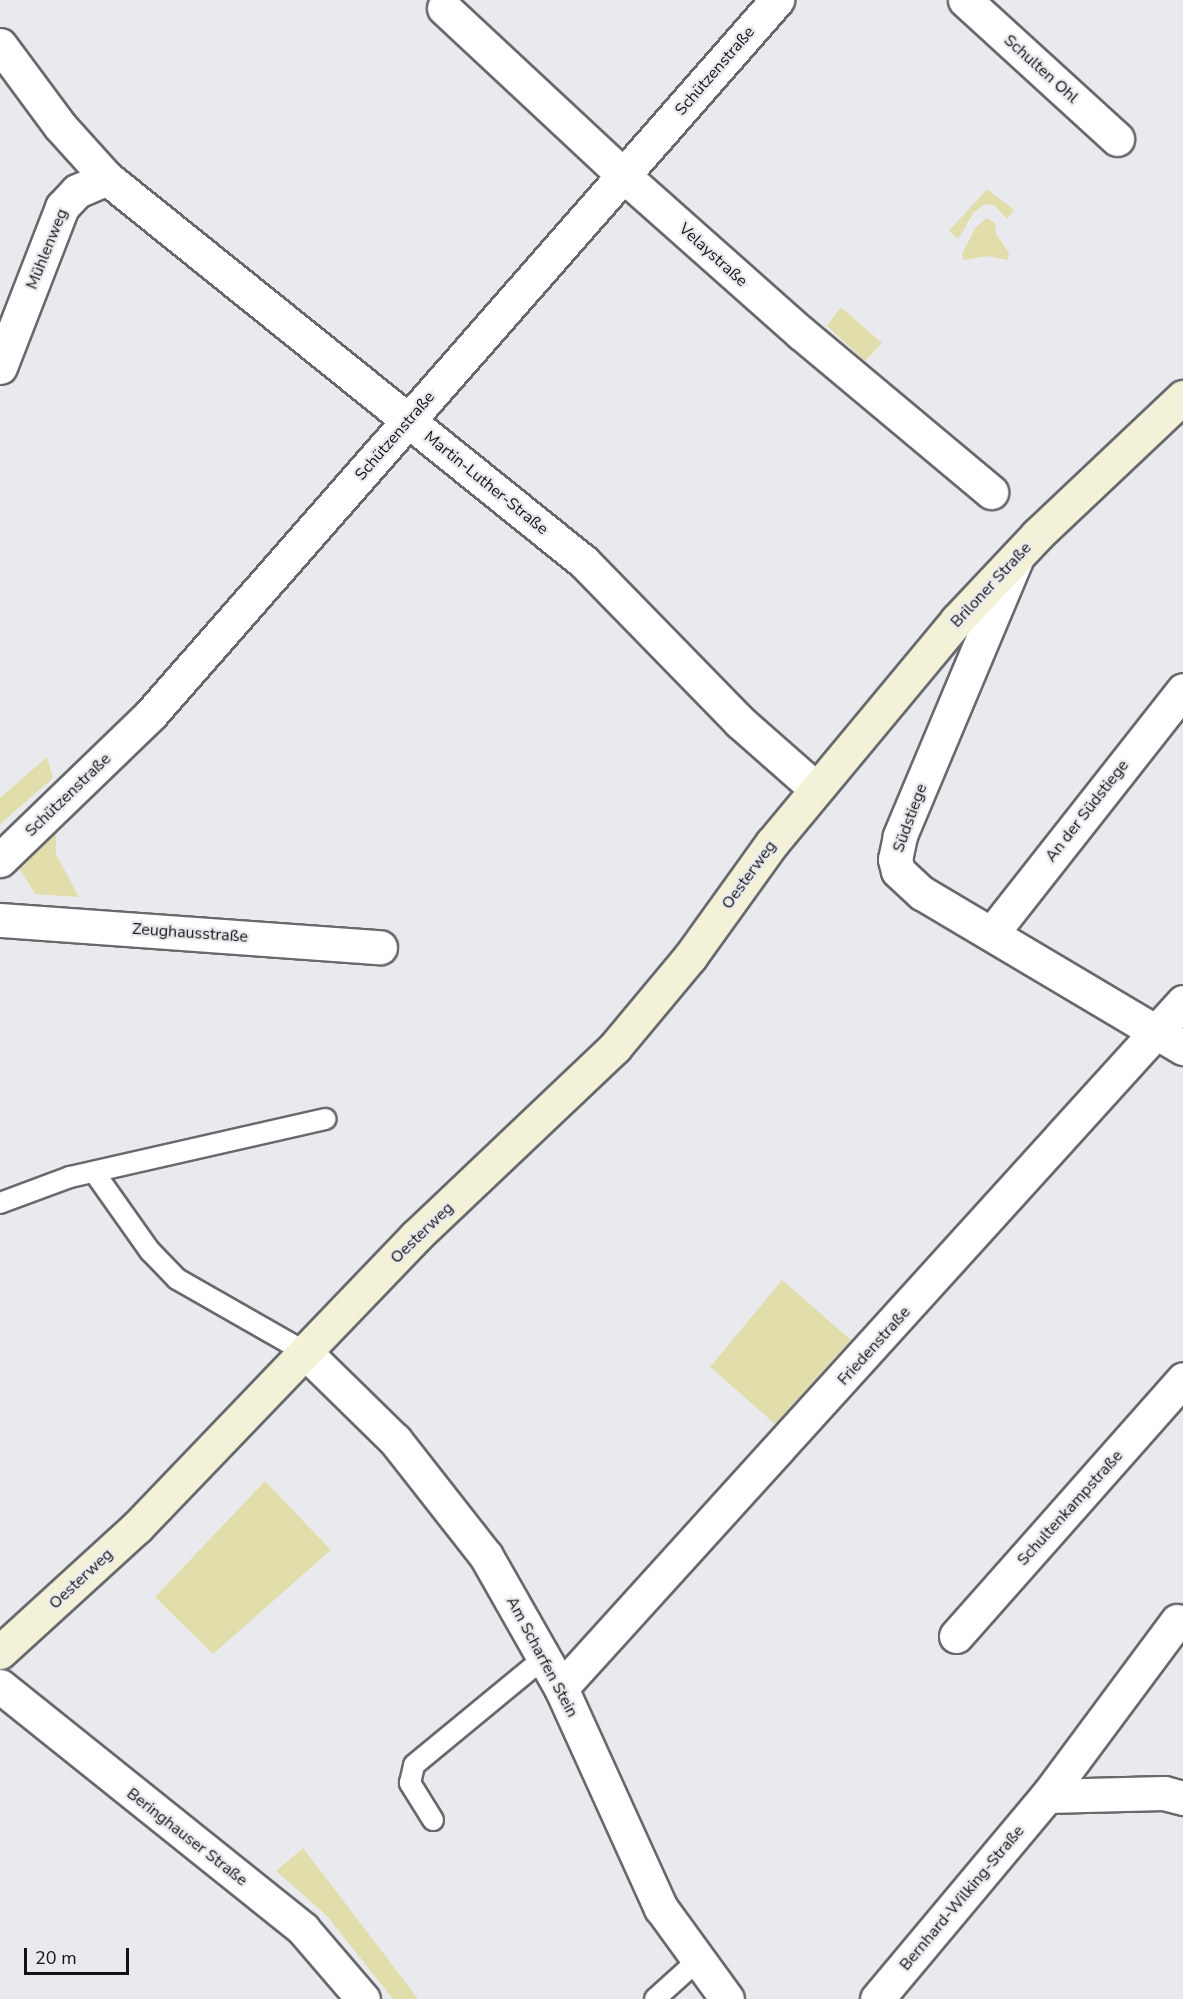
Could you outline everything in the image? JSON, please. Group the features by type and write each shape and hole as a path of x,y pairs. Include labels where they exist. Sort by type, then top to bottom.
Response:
{"main road":[{"name":"Briloner Straße","path":"816,789 957,620 1018,555 1183,397"},
{"name":"Oesterweg","path":"0,1652 137,1527 416,1236 615,1047 690,957 816,789"}],"street":[{"name":"Schützenstraße","path":"0,860 151,714 777,0"},
{"name":"Schulten Ohl","path":"965,0 1117,139"},
{"name":"Velaystraße","path":"444,8 623,175 801,333 992,492"},
{"path":"0,45 48,111 107,178"},
{"name":"Mühlenweg","path":"0,367 62,207 77,190 107,178"},
{"name":"Martin-Luther-Straße","path":"107,178 584,562 740,722 816,789"},
{"name":"Südstiege","path":"1018,555 900,836 895,859 898,871 910,885 1170,1040"},
{"name":"An der Südstiege","path":"992,933 1183,690"},
{"name":"Zeughausstraße","path":"0,920 380,947"},
{"name":"Friedenstraße","path":"561,1688 1170,1040 1183,1002"},
{"name":"Am Scharfen Stein","path":"305,1352 395,1440 463,1522 545,1657 647,1879 674,1930 727,1999"},
{"name":"Schultenkampstraße","path":"956,1636 1183,1379"},
{"name":"Bernhard-Wilking-Straße","path":"877,1999 1047,1796 1177,1621"},
{"name":"Beringhauser Straße","path":"0,1686 303,1929 363,1999"},
{"path":"1047,1796 1164,1793 1183,1798"}],"lane":[{"path":"0,1203 45,1184 326,1119"},
{"path":"94,1172 150,1251 177,1279 305,1352"},
{"path":"433,1820 410,1783 414,1765 545,1657"},
{"path":"655,1999 697,1961"}],"shaded area":[{"path":"987,189 1014,210 1007,219 994,205 985,204 974,212 958,239 949,231"},
{"path":"987,218 995,223 996,234 1009,253 1008,260 987,256 964,260 962,254 976,227"},
{"path":"841,307 882,343 865,361 827,326"},
{"path":"47,757 53,778 0,824 0,798"},
{"path":"56,825 56,854 79,897 35,894 15,861"},
{"path":"782,1280 851,1340 775,1424 710,1367"},
{"path":"265,1481 331,1550 213,1654 155,1597"},
{"path":"303,1848 418,1999 393,1999 327,1916 276,1871"}]}
